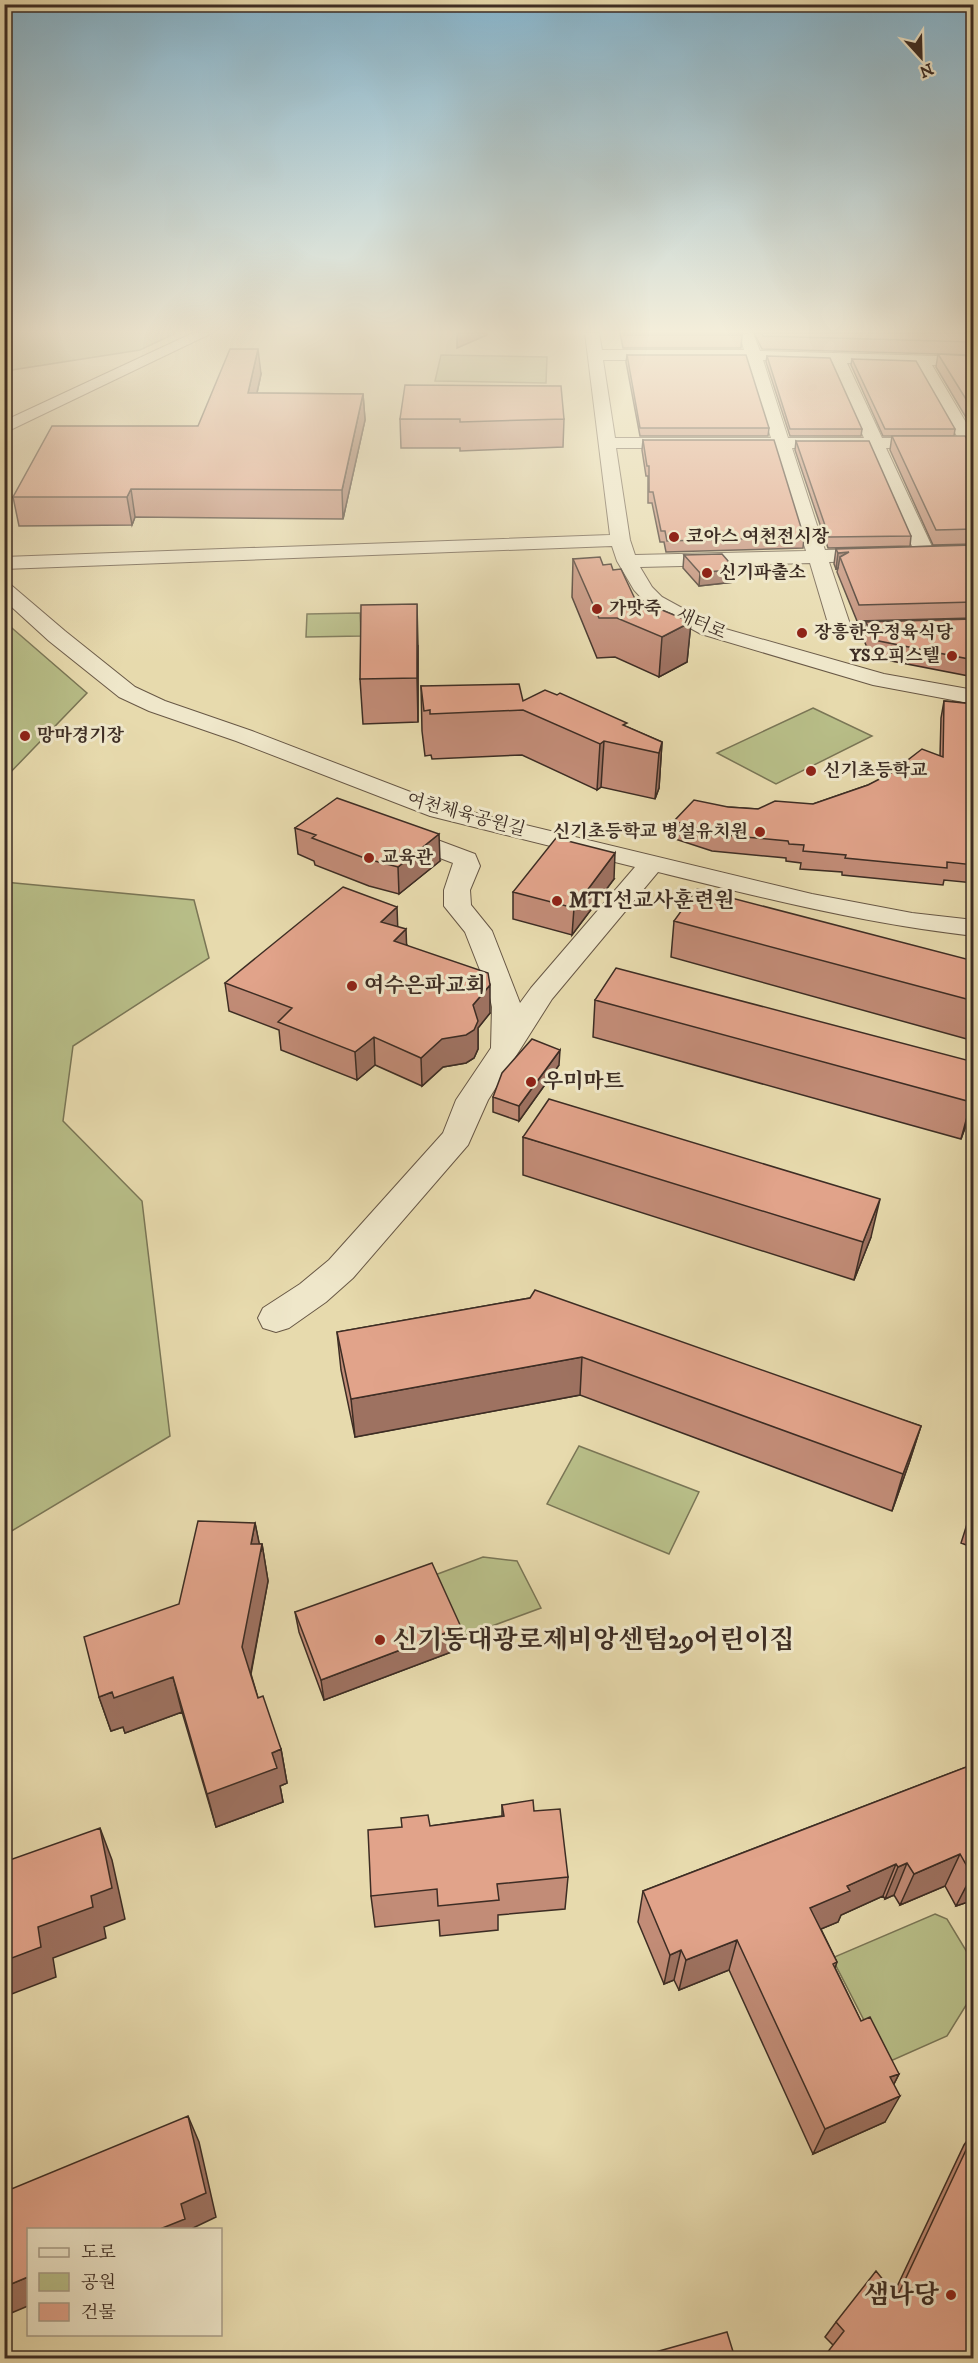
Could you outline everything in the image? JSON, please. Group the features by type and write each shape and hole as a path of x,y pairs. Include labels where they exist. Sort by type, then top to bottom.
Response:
{"street":[{"name":"새터로","path":"607,443 620,540 627,561 644,590 655,601 716,633 881,680 974,697"},
{"path":"781,443 841,630"},
{"path":"627,561 934,553 876,443"},
{"path":"885,443 972,446"},
{"path":"4,563 620,540"},
{"path":"23,589 75,562"},
{"name":"여천체육공원길","path":"23,589 57,636 127,692 157,706 294,755 377,789 439,811 812,902 912,921 974,928"},
{"path":"800,658 841,630 863,630"},
{"path":"348,810 377,789"},
{"path":"375,826 462,857 466,861 467,866 457,890 458,906 478,931 503,993 507,1007 505,1047"},
{"path":"276,1318 313,1293 341,1269 457,1137 472,1100 541,994 652,862"}],"green space":[{"path":"360,613 361,636 306,637 307,614"},
{"name":"망마경기장","path":"5,622 87,693 5,778"},
{"path":"813,708 872,736 776,784 717,753"},
{"path":"4,882 194,900 209,958 73,1046 63,1121 142,1201 170,1436 5,1535"},
{"path":"579,1446 699,1492 669,1554 547,1504"},
{"path":"483,1557 517,1561 541,1608 462,1637 435,1575"},
{"path":"935,1914 947,1919 973,1962 973,1994 947,2036 886,2063 832,1958"}],"building":[{"path":"43,443 352,443 342,490 131,489 127,497 13,497"},
{"path":"644,443 775,443 804,537 667,541 665,531 661,531 653,492 649,492 649,466 647,466"},
{"path":"797,443 870,443 911,536 829,537"},
{"path":"895,443 974,443 974,529 936,530"},
{"path":"974,545 974,602 859,605 840,557 849,552 838,553 836,549"},
{"path":"722,554 735,569 700,573 684,555"},
{"path":"600,557 603,565 611,564 613,570 621,569 635,599 691,622 662,637 617,618 599,618 573,559"},
{"path":"417,604 417,678 360,679 361,605"},
{"path":"974,619 974,660 874,640 866,622"},
{"path":"519,684 523,701 545,690 557,695 560,693 627,723 623,725 662,742 659,753 604,741 600,744 523,710 430,714 430,710 424,711 421,686"},
{"path":"944,701 974,704 974,865 947,862 947,868 845,858 846,855 803,851 804,845 789,844 788,841 714,834 674,821 694,800 728,807 758,809 775,801 813,804 868,785 891,773 922,749 943,757"},
{"path":"337,798 439,834 398,867 367,859 312,838 316,835 295,828"},
{"path":"556,838 615,853 574,908 513,892"},
{"name":"여수은파교회","path":"343,887 397,907 381,922 406,929 394,941 488,973 490,985 473,1005 478,1021 474,1030 466,1035 442,1039 421,1058 374,1037 355,1052 278,1022 292,1008 225,983"},
{"path":"697,889 974,961 974,1001 674,921"},
{"path":"616,968 974,1062 974,1095 971,1102 595,1000"},
{"path":"532,1039 560,1050 519,1106 493,1097 502,1073"},
{"path":"549,1099 880,1199 863,1242 523,1137"},
{"path":"535,1290 921,1426 903,1474 582,1357 351,1399 337,1332 530,1298"},
{"path":"198,1521 255,1523 251,1544 262,1544 242,1647 258,1698 263,1696 281,1749 272,1753 277,1768 207,1794 173,1677 114,1698 112,1692 99,1697 84,1637 179,1604"},
{"name":"신기동대광로제비앙센텀29어린이집","path":"432,1563 461,1627 321,1680 295,1612"},
{"path":"974,1764 974,1875 960,1854 914,1874 907,1863 898,1867 896,1864 847,1886 850,1891 810,1908 837,1962 833,1964 861,2021 870,2017 899,2074 890,2077 900,2096 825,2129 737,1940 686,1960 681,1950 670,1955 643,1891"},
{"path":"533,1800 534,1811 560,1809 568,1877 497,1884 499,1900 438,1906 437,1889 371,1896 368,1830 402,1827 401,1818 428,1815 430,1826 504,1816 502,1805"},
{"path":"100,1828 112,1888 91,1896 93,1907 38,1927 41,1947 4,1961 4,1862"},
{"path":"188,2116 206,2193 181,2204 185,2219 162,2228 27,2228 27,2277 4,2287 4,2192"},
{"path":"974,2133 974,2358 823,2358 844,2331 836,2322 876,2271 897,2297"},
{"path":"727,2332 735,2358 634,2358"}],"place":[{"name":"코아스 여천전시장","path":"674,537"},
{"name":"신기파출소","path":"707,573"},
{"name":"가맛죽","path":"597,609"},
{"name":"장흥한우정육식당","path":"802,633"},
{"name":"YS오피스텔","path":"952,656"},
{"name":"망마경기장","path":"25,736"},
{"name":"신기초등학교","path":"811,771"},
{"name":"신기초등학교 병설유치원","path":"760,832"},
{"name":"교육관","path":"369,858"},
{"name":"MTI선교사훈련원","path":"557,901"},
{"name":"여수은파교회","path":"352,986"},
{"name":"우미마트","path":"531,1082"},
{"name":"신기동대광로제비앙센텀29어린이집","path":"380,1640"},
{"name":"샘나당","path":"951,2295"}]}
